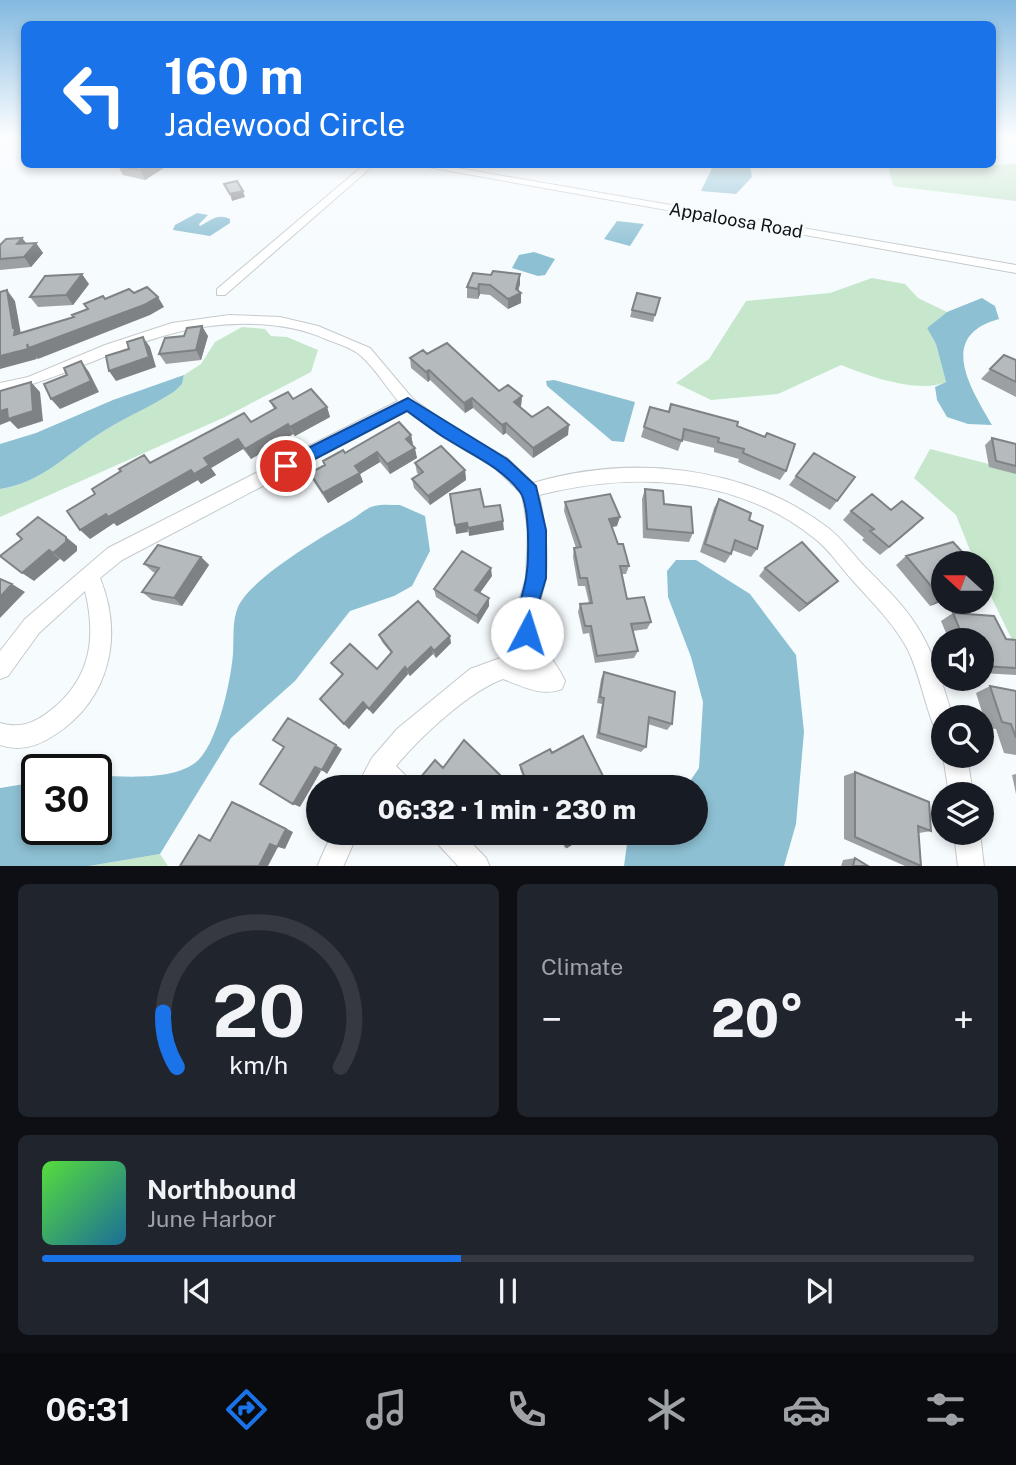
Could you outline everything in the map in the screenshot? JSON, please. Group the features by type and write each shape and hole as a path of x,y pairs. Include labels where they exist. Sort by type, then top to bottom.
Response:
{"street":[{"path":"221,292 358,175"},
{"name":"Appaloosa Road","path":"480,175 1016,269"},
{"path":"0,388 31,381 110,348 177,326 229,319 280,321 318,330 365,351 408,403 446,431 501,463 530,491 537,530 537,554 536,578 527,608 527,633 554,681 534,680 503,668 478,677 405,737 376,775"},
{"path":"0,668 32,626 115,554 408,403"},
{"path":"530,491 549,485 621,475 663,473 696,477 735,487 768,500 821,533 895,611 921,653 938,705"},
{"path":"0,734 25,738 45,729 81,697 92,680 100,625 97,592 89,575"},
{"path":"330,866 340,845"},
{"path":"457,845 477,866"},
{"path":"968,845 971,866"}],"green space":[{"path":"890,175 1016,175 1016,201 893,186"},
{"path":"872,278 905,284 918,298 947,312 927,328 936,344 946,382 935,385 908,385 841,365 778,394 711,400 676,383 709,359 746,301 830,293"},
{"path":"242,327 265,329 271,336 287,337 318,350 311,372 225,417 0,517 0,489 29,481 108,428 175,391 182,384 184,375 201,364 215,342"},
{"path":"930,449 1016,471 1016,648 994,603 994,551 970,551 956,515 914,478"},
{"path":"160,854 168,866 89,866"}],"water":[{"path":"708,175 752,175 736,194 701,191"},
{"path":"197,213 208,215 200,226 218,217 230,219 230,223 210,236 173,230 175,225"},
{"path":"617,221 644,224 630,246 604,239"},
{"path":"534,252 555,259 545,275 538,276 512,268 519,255"},
{"path":"982,298 995,306 999,319 980,327 969,337 964,350 964,364 975,395 992,425 968,424 947,417 937,400 935,387 946,382 936,344 927,328 947,312"},
{"path":"184,375 182,384 175,391 108,428 29,481 0,489 0,444 36,433 113,400"},
{"path":"554,380 635,402 624,442 612,441 547,386 546,381"},
{"path":"400,505 425,516 430,551 412,586 394,596 350,611 295,681 231,738 160,854 89,866 0,866 0,788 21,785 21,845 112,845 112,776 161,775 185,769 203,755 210,743 226,696 232,665 235,618 245,596 272,571 323,536 368,508"},
{"path":"676,560 696,560 750,594 796,655 804,732 796,824 784,866 624,866 627,845 708,845 708,775 694,775 699,768 703,702 691,657 668,597 667,571"}],"building":[{"path":"237,181 243,191 230,194 224,184"},
{"path":"22,238 17,244 36,243 24,257 0,259 0,245 6,239"},
{"path":"493,271 520,274 516,289 521,293 508,299 490,285 479,284 478,289 467,287 473,273 491,275"},
{"path":"82,274 66,295 30,297 45,276"},
{"path":"147,287 158,297 144,305 29,348 27,344 28,349 0,356 0,292 7,290 14,335 74,317 72,315 88,309 84,304 103,296 105,299 129,289 134,293"},
{"path":"637,293 660,298 655,315 632,310"},
{"path":"202,326 196,350 159,354 165,338 184,336 187,328"},
{"path":"143,337 149,357 109,371 106,356 129,349 127,342"},
{"path":"447,343 499,391 508,385 522,396 514,402 532,417 548,407 569,425 533,448 506,423 502,425 472,398 464,403 429,370 426,372 410,358 423,350 427,354"},
{"path":"1004,355 1016,360 1016,382 990,369"},
{"path":"81,361 91,381 51,399 44,384 67,375 64,368"},
{"path":"31,382 33,411 8,419 7,409 0,411 0,391"},
{"path":"311,389 327,407 290,427 288,424 245,449 238,439 204,458 209,465 194,474 191,470 80,530 67,511 95,494 92,489 121,471 119,469 144,455 150,463 244,413 251,422 276,408 270,401 288,392 293,399"},
{"path":"671,404 738,422 737,426 765,437 767,433 795,444 786,471 743,453 744,449 718,442 719,438 684,429 682,441 644,427 650,407 669,412"},
{"path":"399,422 411,435 406,439 415,448 387,464 377,452 355,466 360,473 323,493 310,473 325,465 323,461 343,450 345,453"},
{"path":"992,438 1016,444 1016,466 996,461"},
{"path":"441,446 465,470 428,496 412,479 423,472 415,463"},
{"path":"814,453 855,477 837,501 796,476"},
{"path":"480,489 484,507 500,505 503,521 468,528 467,523 455,525 450,494"},
{"path":"645,489 663,491 664,504 691,507 693,533 647,529"},
{"path":"610,494 620,517 609,519 618,544 623,544 629,566 620,566 627,599 644,597 651,622 631,624 638,651 597,656 591,626 585,626 580,604 592,603 587,578 580,578 574,548 581,547 565,502"},
{"path":"872,494 891,510 902,501 923,518 889,547 870,531 874,529 851,511"},
{"path":"719,499 751,513 749,520 763,526 757,549 735,540 731,554 705,544"},
{"path":"38,517 66,537 66,542 53,553 49,550 22,573 0,556 22,539 17,534"},
{"path":"802,542 838,581 807,604 765,568"},
{"path":"953,542 961,551 931,551 931,586 906,556"},
{"path":"158,545 201,557 174,598 142,592 159,568 144,564"},
{"path":"462,551 491,568 475,590 489,598 477,616 434,589"},
{"path":"0,579 12,584 0,597"},
{"path":"418,601 450,636 434,651 431,647 407,670 405,667 369,709 363,702 344,724 320,699 343,674 331,663 350,644 377,669 392,652 379,635"},
{"path":"953,614 994,616 1006,639 1016,640 1016,668 994,667 994,628 959,628"},
{"path":"604,672 675,692 672,724 649,717 646,747 599,733 604,698 600,697"},
{"path":"994,687 1016,691 1016,738 1011,724 1002,722 992,691"},
{"path":"288,718 336,745 322,770 315,767 310,775 306,775 306,782 293,804 260,784 284,747 273,740"},
{"path":"583,736 602,775 524,775 520,765 550,749 552,753"},
{"path":"464,740 500,775 423,775 435,760 443,768"},
{"path":"855,772 929,802 931,831 918,826 921,866 855,837"},
{"path":"232,802 286,829 277,847 270,844 259,866 180,866 199,835 210,841"},
{"path":"855,858 868,866 853,866"}],"route":[{"path":"286,466 408,403 446,431 501,463 530,491 537,530 536,578 527,608 527,633"}]}
